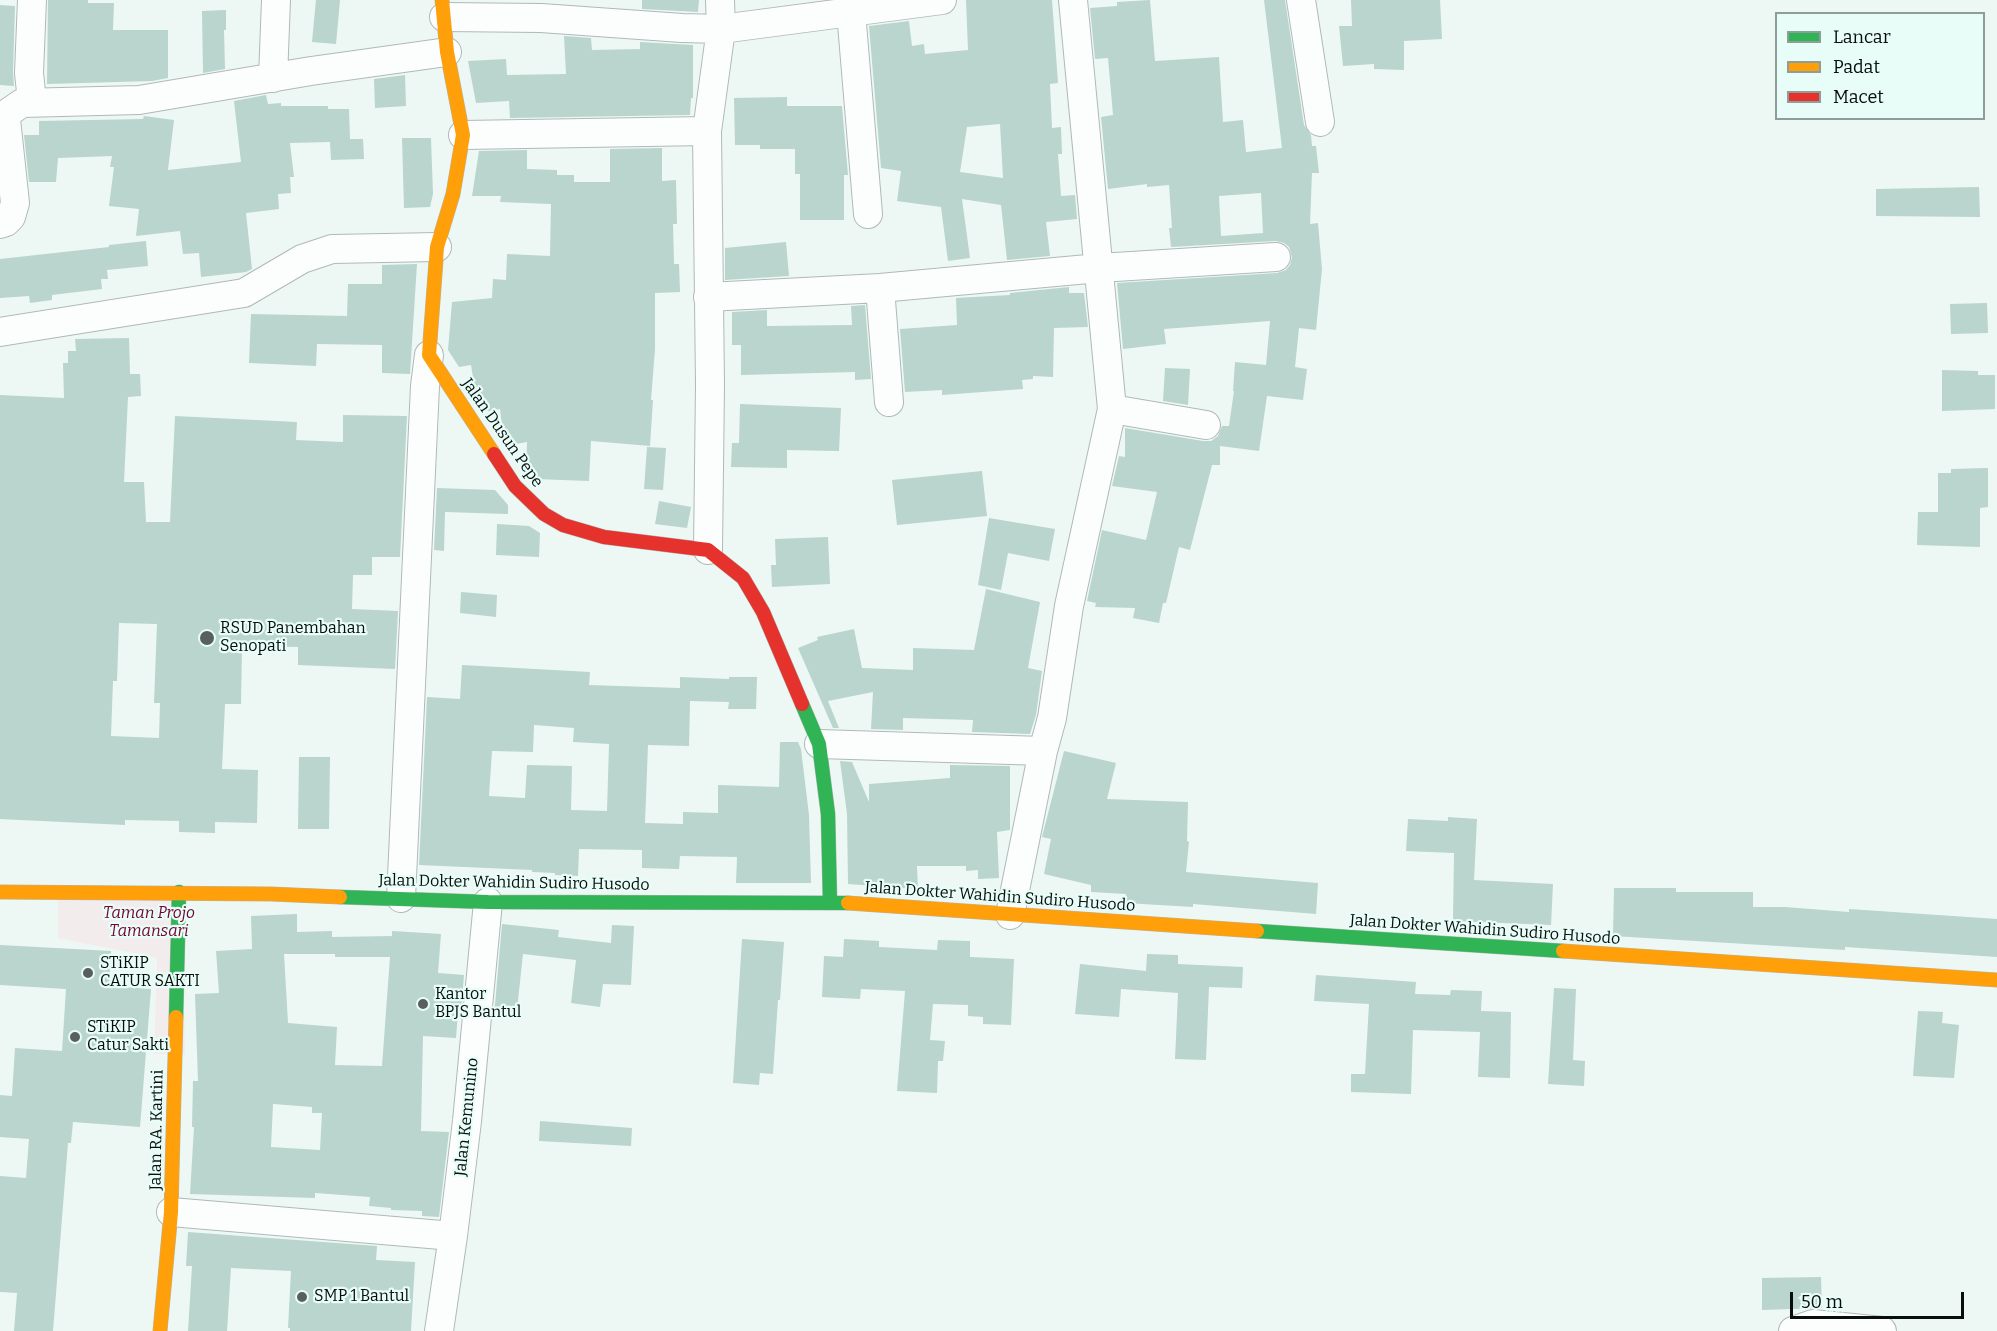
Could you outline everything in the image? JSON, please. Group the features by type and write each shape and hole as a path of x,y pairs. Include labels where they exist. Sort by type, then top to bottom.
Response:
{"main road":[{"path":"429,355 437,247 453,194 463,135 447,52 443,8"},
{"name":"Jalan Dusun Pepe","path":"429,355 515,486 544,514 563,525 604,537 708,550"},
{"path":"708,550 743,578 763,612 819,744 828,814 830,902"},
{"name":"Jalan Dokter Wahidin Sudiro Husodo","path":"0,892 179,892 488,902 830,902 1997,980"},
{"name":"Jalan RA. Kartini","path":"160,1331 171,1212 179,892"}],"street":[{"path":"32,0 29,73 32,101"},
{"path":"273,78 276,0"},
{"path":"708,550 710,385 707,131 721,28 720,0"},
{"path":"443,8 541,18 682,28 721,28 942,0"},
{"path":"1010,915 1043,751 1052,718 1069,606 1112,409 1073,0"},
{"path":"1301,0 1320,122"},
{"path":"851,12 868,214"},
{"path":"0,224 11,217 15,203 6,119 15,106 32,101 139,100 311,71 447,52"},
{"path":"463,135 707,131"},
{"path":"0,332 244,293 302,259 332,249 437,247"},
{"path":"708,297 880,288 1099,268 1275,257"},
{"path":"880,288 889,402"},
{"path":"401,898 425,386 429,355"},
{"path":"1112,409 1206,425"},
{"path":"819,744 1043,751"},
{"name":"Jalan Kemunino","path":"439,1331 467,1121 488,902"},
{"path":"171,1212 453,1236"},
{"path":"1792,1331 1813,1324 1882,1331"}],"green space":[{"name":"Taman Projo Tamansari","path":"58,888 182,891 185,1055 154,1054 157,958 58,938"}],"building":[{"path":"48,0 88,0 88,3 114,3 113,30 168,30 168,78 152,81 47,84"},
{"path":"316,0 340,0 336,44 312,42"},
{"path":"642,0 699,0 698,12 642,9"},
{"path":"966,0 1052,0 1058,83 1050,84 1052,128 1061,127 1062,154 1058,154 1061,196 1075,195 1077,219 1046,222 1050,256 1007,260 1001,205 962,199 970,258 948,261 941,207 897,201 901,171 881,168 869,26 909,21 912,46 924,44 925,54 968,50","holes":["1000,124 1003,178 960,172 967,127"]},
{"path":"1150,0 1155,61 1219,57 1223,122 1243,120 1246,152 1282,148 1264,0 1285,0 1304,125 1311,135 1312,146 1316,146 1319,173 1312,173 1310,224 1318,223 1322,269 1316,330 1299,328 1295,367 1307,369 1303,400 1267,396 1259,451 1220,446 1220,465 1212,465 1190,550 1179,547 1159,623 1133,618 1135,608 1095,607 1096,603 1087,601 1102,530 1146,540 1157,492 1112,486 1119,456 1125,457 1125,428 1203,441 1211,441 1218,436 1222,426 1229,426 1235,362 1266,365 1270,321 1164,329 1166,344 1123,349 1117,283 1277,273 1286,270 1292,257 1289,247 1276,241 1171,247 1169,185 1147,187 1147,184 1108,189 1101,117 1113,115 1108,58 1095,59 1090,8 1117,6 1117,2","holes":["1261,193 1263,233 1221,236 1219,196"]},
{"path":"1351,0 1440,0 1442,39 1404,41 1404,70 1374,69 1374,64 1343,66 1339,26 1352,26"},
{"path":"0,5 15,6 14,86 0,85"},
{"path":"226,10 225,69 203,73 202,11"},
{"path":"564,36 591,38 592,50 640,49 640,42 693,45 693,98 691,98 690,115 510,118 509,101 476,103 468,61 506,59 507,75 566,74"},
{"path":"405,75 406,106 375,108 374,79"},
{"path":"266,95 268,104 349,109 350,139 363,139 364,159 331,160 330,142 290,143 294,177 290,177 291,193 278,194 279,209 246,213 252,269 246,272 201,277 199,253 183,254 180,231 136,236 139,209 109,206 114,167 110,167 112,156 58,158 56,182 29,182 24,135 39,135 39,121 143,119 144,116 174,120 168,170 241,162 234,101"},
{"path":"787,97 787,106 842,106 848,175 844,175 844,220 800,220 800,174 795,174 795,149 760,149 760,145 735,145 734,98"},
{"path":"402,138 431,138 433,194 430,207 404,208"},
{"path":"662,148 662,181 676,180 677,224 673,224 674,264 679,264 680,292 655,293 655,349 650,446 591,441 589,481 535,479 526,469 527,442 510,445 503,434 500,409 488,411 475,390 471,365 459,367 448,350 452,302 492,298 493,279 506,280 507,254 550,256 551,204 500,202 501,196 472,196 479,151 527,150 527,169 557,170 557,175 574,175 574,182 610,182 610,149"},
{"path":"1979,187 1980,217 1876,216 1876,189"},
{"path":"146,241 148,266 107,270 108,279 101,279 102,289 52,295 52,300 30,303 29,296 0,298 0,259"},
{"path":"786,242 789,276 725,280 725,248"},
{"path":"417,264 410,374 382,373 382,345 317,344 316,366 249,363 251,314 347,316 348,284 382,284 382,265"},
{"path":"1069,287 1069,293 1084,293 1088,327 1054,328 1053,377 1033,376 1033,379 1022,380 1023,389 942,395 942,390 905,392 900,329 957,325 956,298 1010,295 1010,293"},
{"path":"1987,303 1988,333 1951,334 1950,304"},
{"path":"865,305 871,379 855,380 855,372 741,375 741,345 732,345 732,312 767,310 767,326 852,325 851,306"},
{"path":"129,338 130,374 140,374 141,396 128,397 124,482 144,482 146,522 170,522 175,416 297,422 296,440 343,442 343,415 407,416 400,557 372,557 372,575 353,575 352,609 398,611 395,669 298,665 298,647 242,646 241,704 225,704 222,769 258,770 257,823 215,822 215,833 179,832 179,821 125,820 125,825 0,819 0,395 64,398 63,363 68,363 68,351 76,351 75,339","holes":["119,623 157,624 154,703 160,703 159,738 111,736 113,681 117,681"]},
{"path":"1165,368 1190,369 1188,405 1163,401"},
{"path":"1942,370 1978,371 1978,375 1995,375 1995,409 1942,411"},
{"path":"740,404 841,408 839,451 787,450 787,468 731,467 732,443 739,443"},
{"path":"647,447 666,448 663,490 644,489"},
{"path":"1988,468 1988,507 1980,508 1980,547 1917,545 1918,512 1938,512 1938,473 1951,473 1951,469"},
{"path":"982,471 987,516 897,525 892,480"},
{"path":"437,488 495,490 508,505 508,514 445,512 444,551 434,550"},
{"path":"659,501 691,507 687,528 655,524"},
{"path":"989,518 1055,529 1049,561 1008,553 1001,590 978,585"},
{"path":"497,524 529,526 540,533 539,557 496,555"},
{"path":"828,537 830,584 772,587 771,565 776,565 775,539"},
{"path":"986,589 1040,602 1028,668 1042,671 1036,715 1030,734 972,732 973,720 903,718 903,730 871,729 873,692 828,701 839,728 833,728 798,648 818,640 817,637 854,629 862,668 913,670 913,648 974,650"},
{"path":"461,592 497,595 496,617 460,613"},
{"path":"462,665 590,672 589,685 680,688 680,677 729,679 729,677 757,677 756,709 728,709 729,702 690,701 689,746 648,745 645,823 683,824 683,812 718,813 718,785 779,787 780,742 798,742 801,749 809,815 811,883 736,883 737,857 680,856 679,869 642,868 642,850 579,849 578,876 532,872 532,870 419,865 427,697 460,699","holes":["534,725 574,728 573,742 609,744 607,811 571,810 572,766 527,765 525,798 489,796 492,751 533,752"]},
{"path":"1064,751 1116,763 1107,799 1188,802 1187,841 1189,842 1186,872 1318,883 1316,914 1193,904 1193,907 1125,903 1126,894 1091,892 1091,885 1044,874 1051,839 1042,837"},
{"path":"299,757 330,757 329,829 298,829"},
{"path":"840,761 852,762 869,802 869,784 950,778 950,765 1010,766 1010,830 997,832 999,878 978,879 978,870 966,871 966,866 917,866 918,889 848,884 847,814"},
{"path":"1448,817 1477,819 1474,880 1553,884 1551,925 1453,921 1454,853 1406,851 1408,819 1448,821"},
{"path":"1614,888 1676,888 1676,892 1753,892 1753,907 1849,912 1849,909 1997,919 1997,957 1613,936"},
{"path":"297,914 297,932 332,931 332,937 392,936 392,931 441,934 438,973 464,975 461,1013 458,1012 456,1038 423,1036 421,1131 449,1132 439,1217 422,1216 422,1211 391,1210 391,1208 369,1206 370,1197 315,1193 315,1198 190,1194 194,1127 192,1127 193,1081 198,1081 195,994 219,993 216,951 252,949 251,916","holes":["284,954 390,957 382,1066 335,1065 337,1027 288,1023","273,1104 312,1107 312,1113 322,1113 320,1150 271,1147"]},
{"path":"502,924 559,930 558,937 611,943 612,925 634,926 631,985 603,984 600,1007 571,1003 576,960 523,954 516,1019 494,1016"},
{"path":"742,939 784,942 773,1074 760,1073 759,1085 733,1083"},
{"path":"844,939 879,941 879,947 937,950 938,940 970,941 970,957 1014,959 1011,1025 983,1024 983,1017 968,1016 968,1005 933,1004 930,1040 945,1041 943,1061 938,1061 937,1093 897,1091 905,991 861,989 860,999 822,997 824,956 843,957"},
{"path":"0,945 111,951 109,986 151,989 140,1127 73,1122 71,1143 68,1143 53,1331 14,1331 17,1293 0,1292 0,1176 26,1178 29,1139 0,1137 0,1095 12,1096 15,1048 62,1051 66,989 0,985"},
{"path":"1147,954 1178,955 1178,964 1243,967 1242,988 1209,987 1206,1060 1175,1059 1178,993 1121,989 1119,1017 1075,1014 1080,964 1146,971"},
{"path":"1316,975 1416,982 1415,994 1450,995 1451,990 1482,991 1481,1011 1511,1012 1510,1078 1478,1077 1480,1032 1413,1030 1411,1094 1351,1092 1351,1074 1365,1074 1369,1004 1314,1001"},
{"path":"1554,988 1576,989 1573,1060 1585,1061 1584,1086 1548,1084"},
{"path":"1918,1011 1943,1012 1942,1023 1959,1025 1954,1078 1913,1076"},
{"path":"540,1121 632,1128 631,1146 539,1141"},
{"name":"SMP 1 Bantul","path":"188,1232 377,1246 376,1260 415,1262 411,1331 290,1331 288,1328 291,1271 231,1268 227,1331 188,1331 192,1266 186,1266"},
{"path":"1821,1277 1822,1308 1762,1310 1762,1278"}],"traffic: fast":[{"path":"802,704 819,744 828,814 830,902"},
{"path":"176,1017 179,892"},
{"path":"340,897 488,902 848,903"},
{"path":"1257,931 1563,951"}],"traffic: slow":[{"path":"442,0 447,52 463,135 453,194 437,247 429,355 494,454"},
{"path":"0,892 271,894 340,897"},
{"path":"848,903 1257,931"},
{"path":"1563,951 1997,980"},
{"path":"160,1331 171,1212 176,1017"}],"traffic: jam":[{"path":"494,454 515,486 544,514 563,525 604,537 708,550 743,578 763,612 802,704"}],"place":[{"name":"RSUD Panembahan Senopati","path":"207,638"},
{"name":"STiKIP CATUR SAKTI","path":"88,973"},
{"name":"Kantor BPJS Bantul","path":"423,1004"},
{"name":"STiKIP Catur Sakti","path":"75,1037"},
{"name":"SMP 1 Bantul","path":"302,1297"}]}
